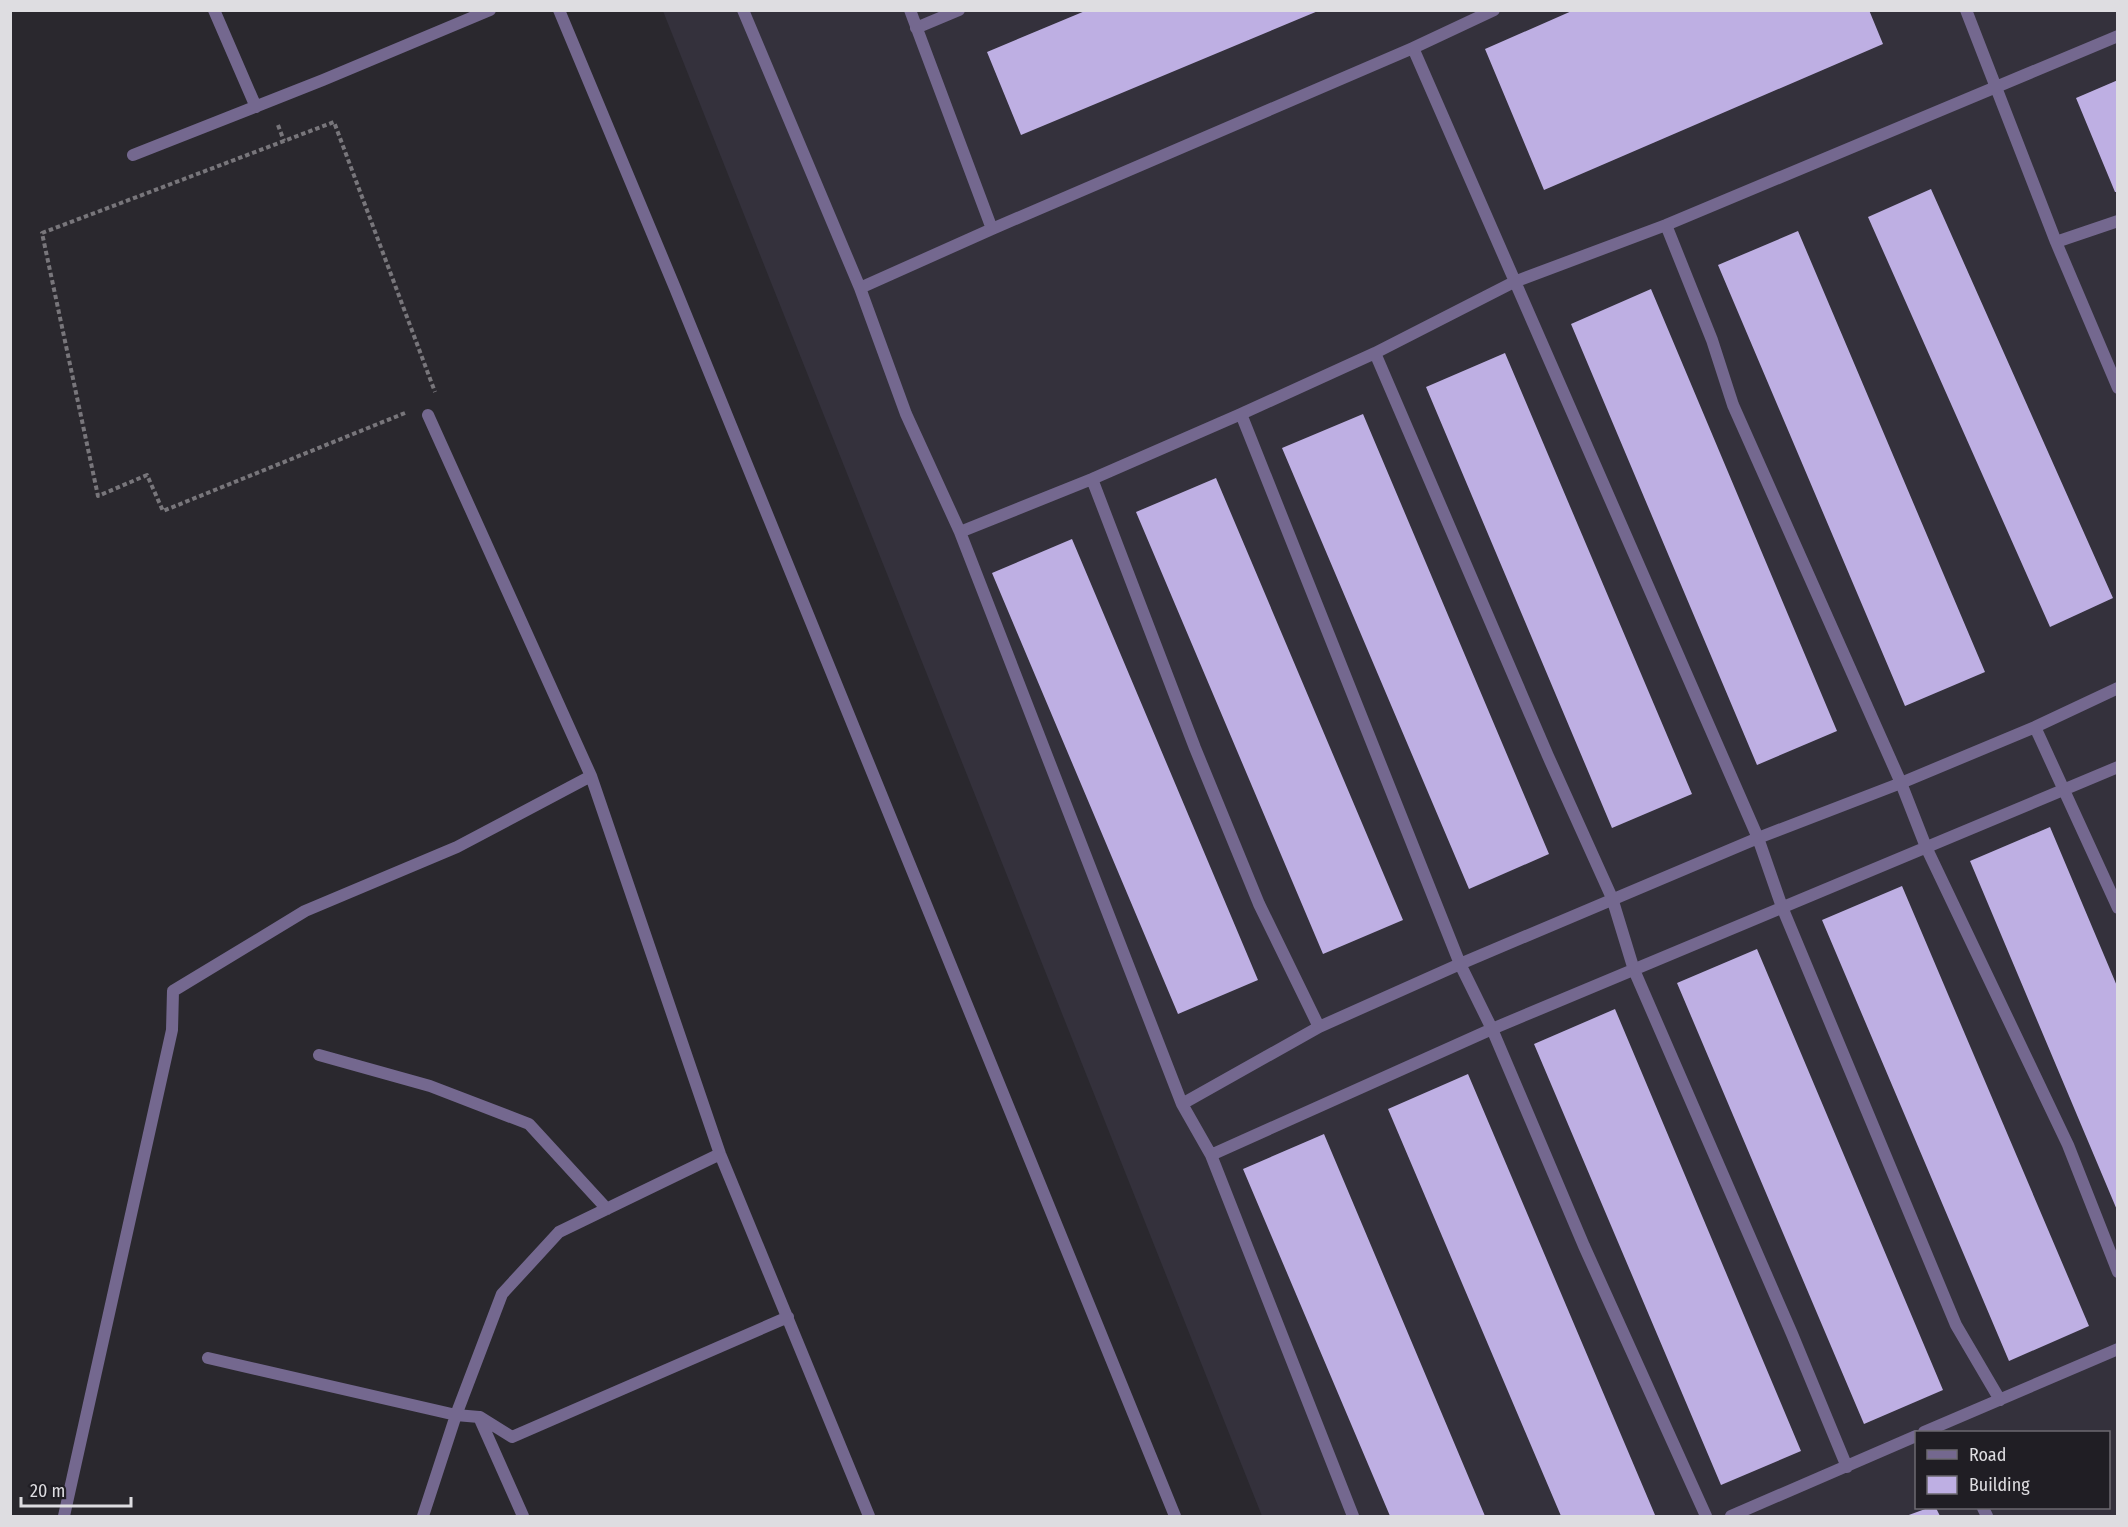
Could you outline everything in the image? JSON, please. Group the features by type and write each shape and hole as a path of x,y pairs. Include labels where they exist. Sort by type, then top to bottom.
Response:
{"street":[{"path":"214,10 256,107"},
{"path":"134,155 490,10"},
{"path":"559,10 675,288 1175,1516"},
{"path":"743,10 860,288 906,414 960,532 1182,1104 1211,1155 1353,1516"},
{"path":"910,10 992,229"},
{"path":"916,28 959,10"},
{"path":"860,288 1413,48 1494,10"},
{"path":"1966,10 2056,242 2118,388"},
{"path":"960,532 1092,479 1241,414 1375,352 1514,282 1666,225 2118,36"},
{"path":"1413,48 1758,838 1782,907 1956,1325 2000,1400"},
{"path":"2056,242 2118,221"},
{"path":"1666,225 1712,340 1733,405 1901,783 1926,846 2068,1145 2118,1272"},
{"path":"1375,352 1548,756 1612,898 1634,970 1847,1467"},
{"path":"426,410 591,776 720,1154 869,1516"},
{"path":"1241,414 1460,964 1492,1029 1584,1246 1706,1516"},
{"path":"1092,479 1212,789 1260,904 1319,1027"},
{"path":"1182,1104 1319,1027 1460,964 1612,898 2036,727 2118,688"},
{"path":"2036,727 2062,789 2118,908"},
{"path":"1211,1155 1492,1029 2118,767"},
{"path":"64,1516 172,1030 174,991 306,911 458,847 591,776"},
{"path":"319,1055 430,1086 529,1124 608,1209"},
{"path":"423,1516 456,1415 502,1294 559,1232 720,1154"},
{"path":"208,1358 456,1415 478,1417 512,1437 788,1317"},
{"path":"1930,1431 1949,1428 2000,1400 2118,1349"},
{"path":"478,1417 523,1516"},
{"path":"1731,1516 1915,1437"}],"path":[{"path":"334,122 438,400 426,410 163,511 147,475 98,496 42,233 334,122"}],"shaded area":[{"path":"663,11 2117,11 2117,1516 1262,1516"}],"building":[{"path":"1574,10 1869,10 1883,44 1544,190 1485,49"},
{"path":"1085,11 1318,11 1021,135 987,52"},
{"path":"2118,80 2118,192 2115,192 2076,98"},
{"path":"1931,189 2113,598 2050,627 1868,217"},
{"path":"1798,231 1985,672 1905,706 1718,265"},
{"path":"1651,289 1837,731 1757,765 1571,324"},
{"path":"1505,353 1692,794 1612,828 1426,387"},
{"path":"1363,414 1549,854 1469,889 1282,448"},
{"path":"1216,478 1403,920 1323,954 1136,512"},
{"path":"1072,539 1258,980 1178,1014 992,573"},
{"path":"2050,827 2117,986 2117,1210 1970,861"},
{"path":"1902,886 2089,1326 2009,1361 1822,920"},
{"path":"1757,949 1943,1390 1864,1424 1677,983"},
{"path":"1615,1009 1801,1451 1721,1485 1534,1044"},
{"path":"1468,1074 1655,1515 1561,1516 1388,1109"},
{"path":"1324,1134 1485,1516 1390,1516 1243,1169"},
{"path":"1925,1509 1936,1509 1940,1516 1906,1516"}]}
